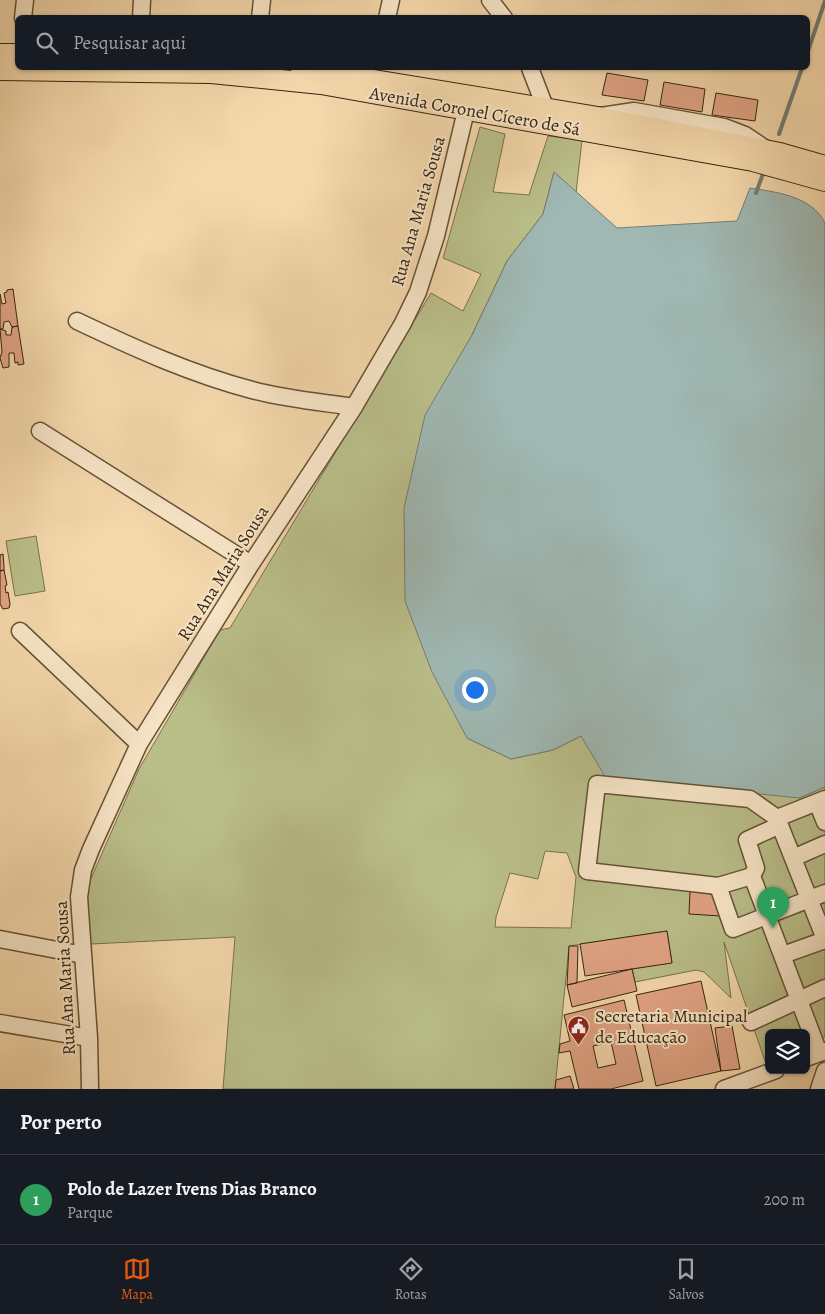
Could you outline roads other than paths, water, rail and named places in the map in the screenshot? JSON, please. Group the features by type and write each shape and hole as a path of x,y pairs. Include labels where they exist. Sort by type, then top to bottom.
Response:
{"main road":[{"path":"0,54 15,53"},
{"name":"Avenida Coronel Cícero de Sá","path":"0,70 211,73 273,78 468,102 546,116 753,161 825,181"},
{"name":"Avenida Coronel Cícero de Sá","path":"330,70 374,73 468,102"},
{"name":"Avenida Coronel Cícero de Sá","path":"546,116 598,116 768,150 825,166"}],"street":[{"path":"23,15 25,0"},
{"path":"141,15 142,0"},
{"path":"260,15 262,0"},
{"path":"388,15 391,0"},
{"path":"490,0 502,15"},
{"path":"531,70 546,116"},
{"name":"Rua Ana Maria Sousa","path":"90,1089 89,1038 79,897 83,870 100,824 139,744 251,564 354,406 403,323 418,292 436,236 468,102"},
{"path":"77,321 145,353 217,380 282,396 354,406"},
{"path":"40,431 251,564"},
{"path":"20,631 139,744"},
{"path":"783,955 825,940 779,822 750,799 597,784 587,870 718,886 752,876 756,868 747,840 779,822 821,801 825,822"},
{"path":"793,858 825,844"},
{"path":"752,876 800,999 817,1054"},
{"path":"718,886 733,929 825,893"},
{"path":"0,939 82,954"},
{"path":"751,1022 825,988"},
{"path":"0,1023 89,1038"},
{"path":"819,1089 825,1071"},
{"path":"724,1089 765,1074"}],"water":[{"path":"554,172 617,228 737,221 750,188 771,191 802,201 819,214 825,223 825,787 799,798 606,778 581,736 553,750 511,759 467,738 432,672 405,601 404,508 425,415 472,335 507,261 543,214"}],"waterway":[{"path":"810,45 825,1"},
{"path":"779,134 801,70"},
{"path":"756,193 764,171"}],"place":[{"name":"Polo de Lazer Ivens Dias Branco","path":"773,928"},
{"name":"Secretaria Municipal de Educação","path":"579,1045"}]}
